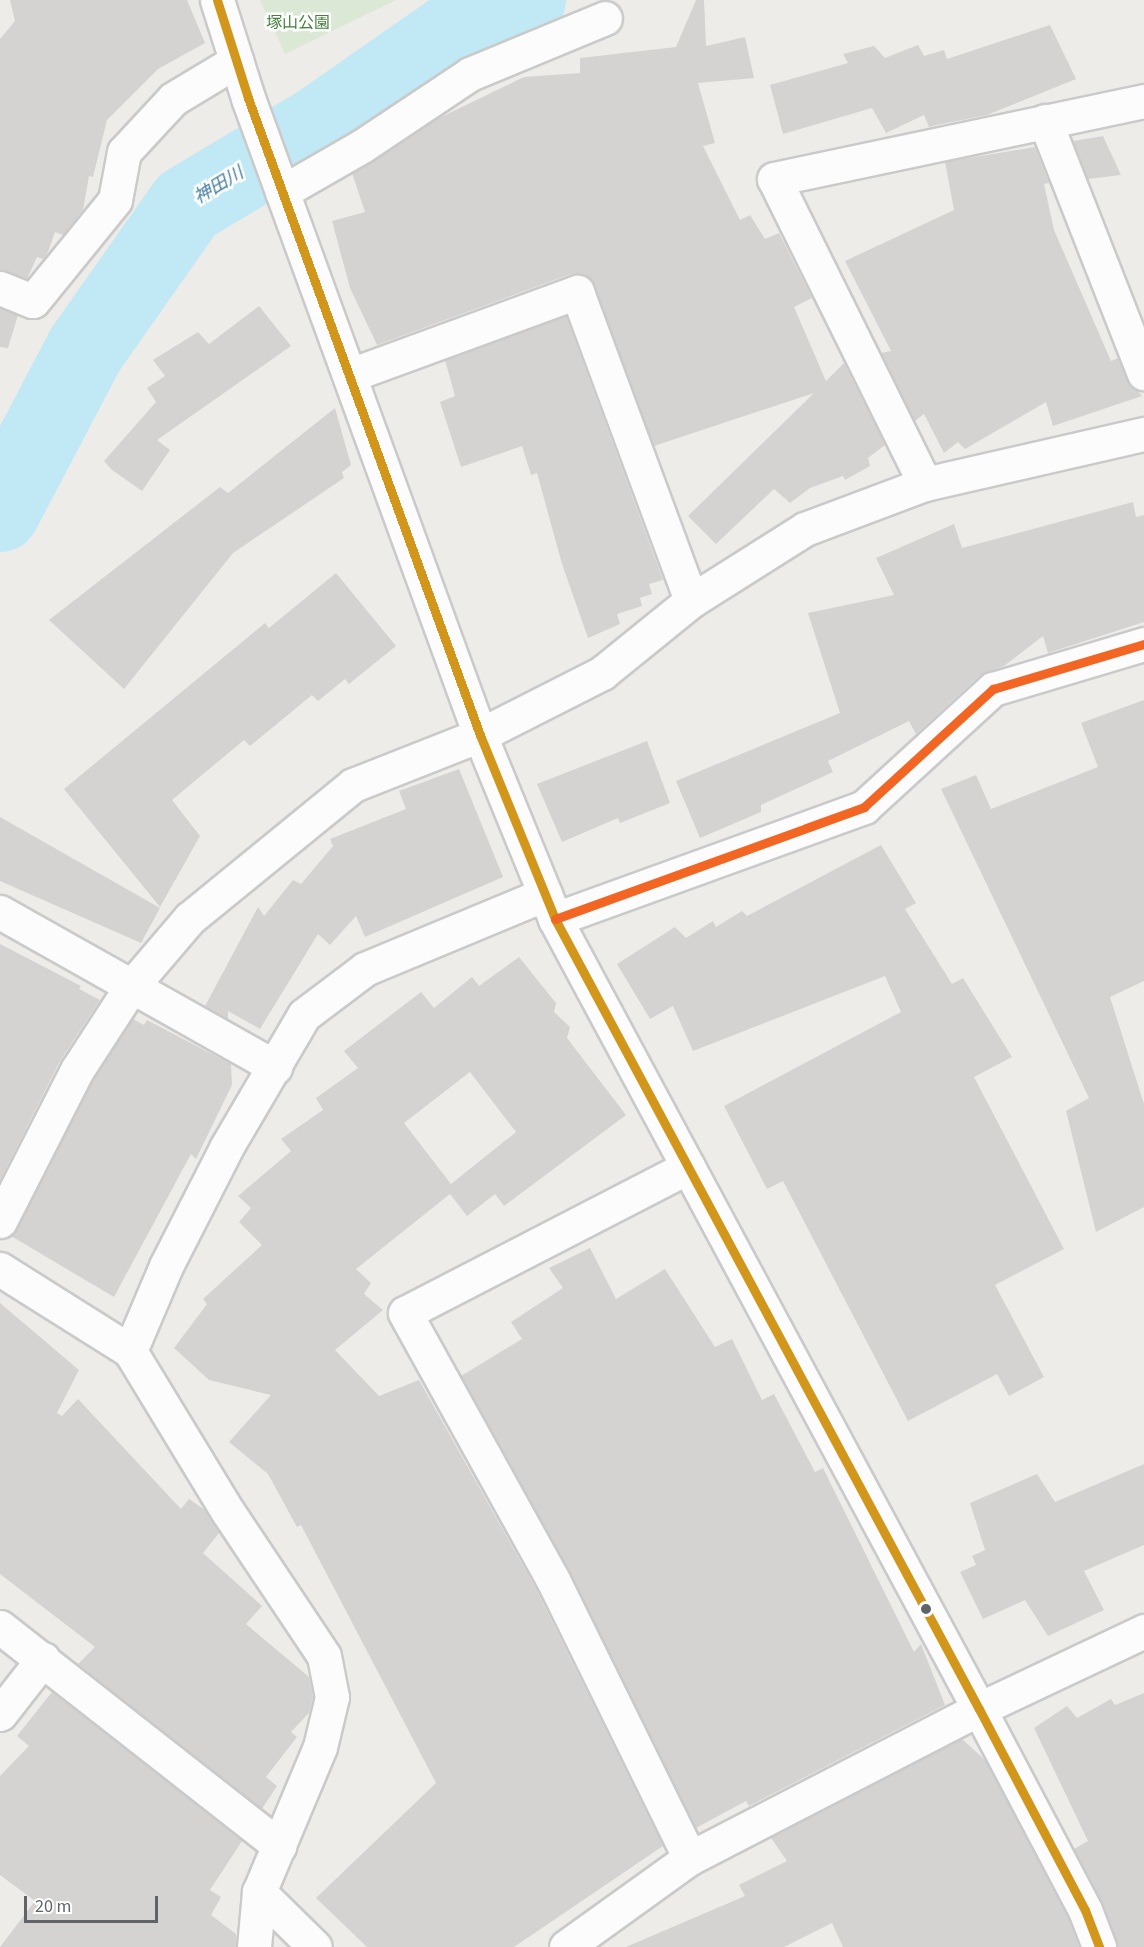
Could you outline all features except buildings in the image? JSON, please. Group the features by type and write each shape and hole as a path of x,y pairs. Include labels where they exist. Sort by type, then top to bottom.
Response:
{"street":[{"path":"217,0 280,186 480,735 550,907 979,1709 1085,1910 1099,1947"},
{"path":"280,186 362,146 470,74 605,18"},
{"path":"0,288 33,301 115,200 124,152 173,99 236,61"},
{"path":"925,484 774,179 1144,100"},
{"path":"1045,121 1144,373"},
{"path":"350,375 577,292 691,601"},
{"path":"0,1221 77,1070 131,987 190,918 353,785 480,735 602,673 691,601 805,529 925,484 1144,434"},
{"path":"130,1351 166,1266 226,1148 304,1015 364,969 864,807 993,690 1144,644"},
{"path":"0,912 275,1067"},
{"path":"688,1167 405,1313 553,1580 690,1858"},
{"path":"0,1269 130,1351 228,1512 324,1656 332,1697 320,1747 259,1892 254,1947"},
{"path":"0,1627 279,1846"},
{"path":"566,1947 690,1858 979,1709 1144,1631"},
{"path":"0,1714 43,1659"},
{"path":"259,1892 315,1947"}],"green space":[{"name":"塚山公園","path":"260,0 396,0 285,54"}],"waterway":[{"name":"神田川","path":"0,512 85,350 187,205 320,125 479,14 526,0"}],"transit line":[{"path":"217,0 248,98 480,735 555,919 979,1709 1085,1910 1099,1947"},
{"path":"555,919 864,807 993,689 1144,644"}]}
